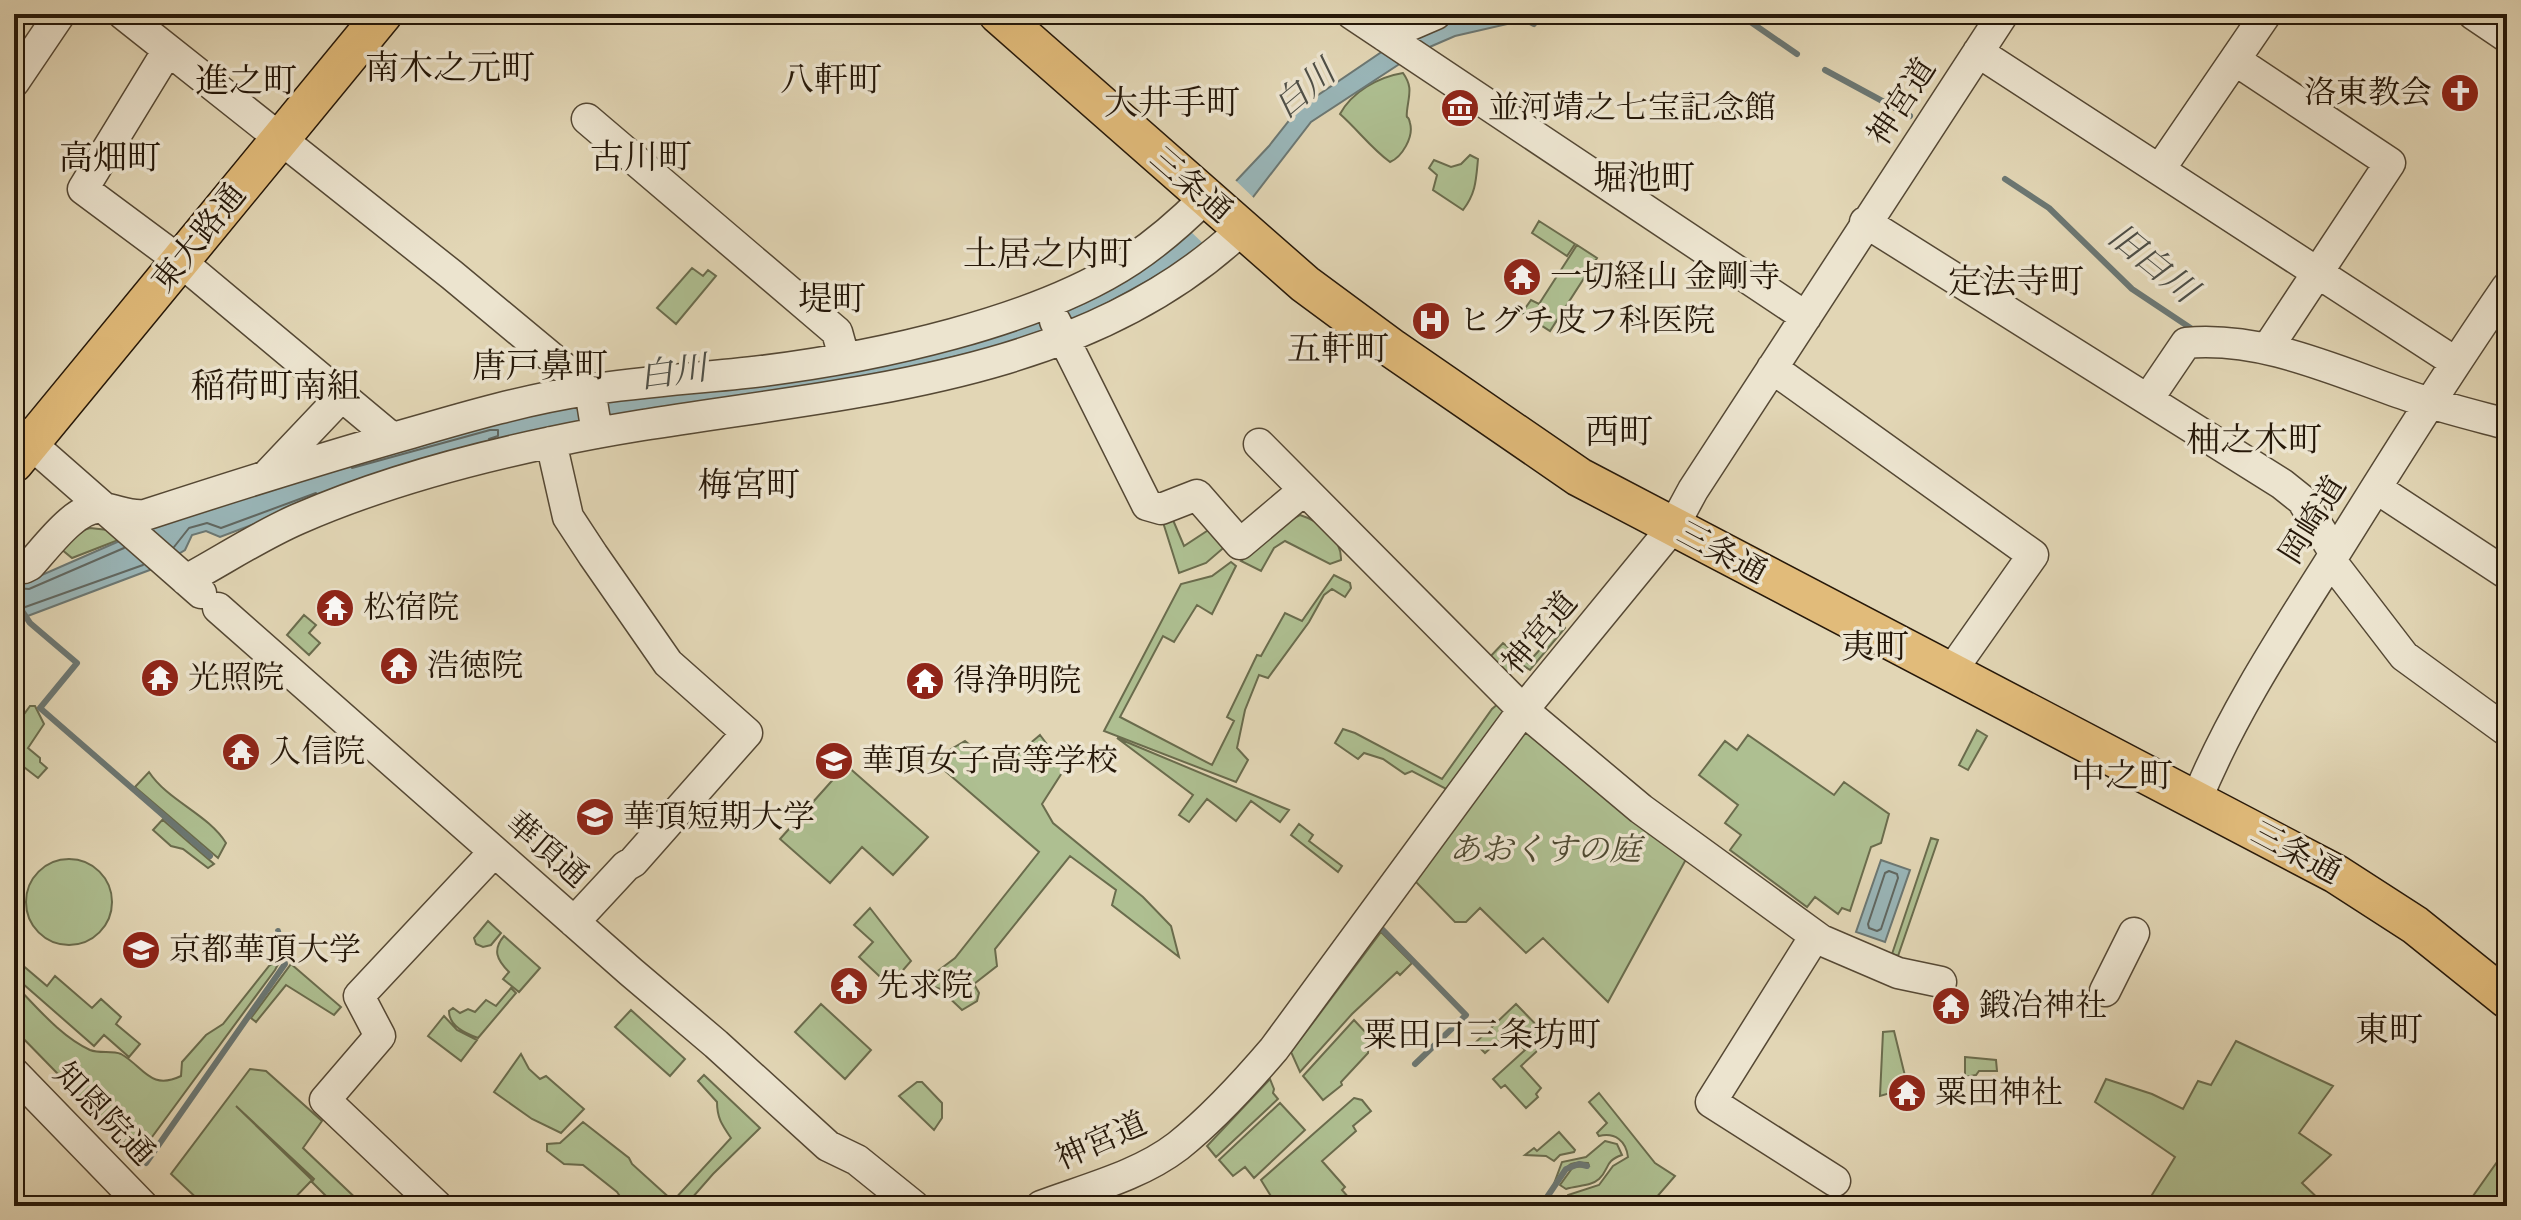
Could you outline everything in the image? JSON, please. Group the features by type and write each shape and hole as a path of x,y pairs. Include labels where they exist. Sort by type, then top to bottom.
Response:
{"main road":[{"name":"東大路通","path":"19,445 180,261 383,14"},
{"name":"三条通","path":"998,14 1222,214 1345,315 1579,477 2336,874 2415,925 2507,999"}],"street":[{"path":"14,82 60,14"},
{"path":"123,14 452,275 593,411"},
{"path":"1352,14 1806,317"},
{"path":"1397,44 1436,14"},
{"name":"神宮道","path":"1041,1206 1127,1173 1167,1152 1245,1082 1293,1025 1523,710 1673,527 1693,490 1865,222 2003,14"},
{"path":"2160,169 2266,14"},
{"path":"2473,14 2507,37"},
{"path":"168,50 83,189 180,261 392,438"},
{"path":"1978,52 2455,362"},
{"path":"2235,60 2390,163 2271,342"},
{"path":"587,119 837,332 844,357"},
{"path":"14,566 24,568 30,565 77,517 89,509 104,508 141,516 268,474 493,410 593,411 778,407 916,380 1058,326 1110,318 1185,276 1218,251 1222,214 1161,238 1129,261 1046,304 945,335 764,371 593,411 551,442 390,484 301,518 193,586"},
{"path":"1865,222 2282,484 2302,500 2333,557 2404,656 2503,718"},
{"name":"岡崎道","path":"2196,801 2207,773 2278,644 2455,362 2507,287"},
{"path":"1058,326 1147,505 1161,509 1197,495 1240,544 1304,490"},
{"path":"2148,399 2186,343 2271,342 2282,352 2429,403 2507,424"},
{"path":"1772,368 2033,555 1950,673"},
{"path":"268,474 342,396"},
{"path":"551,442 568,517 593,555 668,663 747,733 633,862 574,922"},
{"path":"1259,444 1523,710 1641,809 1815,936 1898,973 1941,982"},
{"name":"華頂通","path":"19,445 104,508 716,1044 828,1146 845,1173 879,1206"},
{"path":"2376,488 2507,574"},
{"path":"437,1206 325,1100 380,1036 359,996 494,852"},
{"path":"2105,991 2134,933"},
{"path":"1815,936 1711,1102 1835,1181"},
{"name":"知恩院通","path":"14,1073 143,1206"},
{"name":"華頂通","path":"828,1146 857,1160 914,1206"}],"green space":[{"path":"1403,73 1409,87 1407,116 1411,128 1403,151 1390,162 1340,114 1351,99 1367,87"},
{"path":"1470,155 1478,159 1477,173 1473,192 1463,210 1433,190 1437,175 1429,168 1434,160 1451,167 1461,164"},
{"path":"1539,221 1575,244 1567,256 1532,233"},
{"path":"1577,245 1597,258 1550,331 1522,313 1531,300 1539,304"},
{"path":"692,268 703,276 708,270 716,276 676,324 657,308"},
{"path":"1170,513 1184,546 1213,527 1228,544 1206,563 1179,573 1161,516"},
{"path":"1300,515 1315,521 1328,532 1338,545 1341,560 1330,564 1285,541 1274,548 1261,571 1241,561 1286,522"},
{"path":"84,530 108,530 121,539 72,558 61,549"},
{"path":"1231,562 1236,566 1212,614 1197,605 1174,642 1163,636 1120,717 1212,765 1234,721 1227,717 1257,655 1261,656 1285,613 1302,621 1334,575 1350,583 1351,588 1345,597 1332,589 1324,595 1309,622 1268,678 1259,675 1245,710 1237,748 1248,760 1236,782 1104,731 1181,584 1212,576"},
{"path":"304,615 316,625 309,633 320,643 309,655 287,635"},
{"path":"1562,624 1565,628 1530,670 1518,662 1506,676 1488,659 1503,643 1528,663"},
{"path":"1499,703 1504,711 1450,791 1412,771 1405,774 1383,759 1364,753 1358,759 1335,743 1343,729 1355,733 1442,779"},
{"path":"30,706 35,706 44,724 28,748 47,768 38,778 20,764 16,756 22,746 14,738 17,724"},
{"name":"あおくすの庭","path":"1525,720 1690,852 1608,1002 1543,938 1526,953 1480,908 1466,922 1455,922 1414,880"},
{"path":"1977,730 1987,736 1968,770 1959,765"},
{"path":"1040,735 1065,768 1042,804 1053,823 1143,897 1171,926 1179,957 1112,905 1116,890 1070,856 995,949 997,966 974,984 979,993 977,1001 962,1010 940,989 928,985 931,976 955,958 1039,852 937,764 948,751 965,741 1001,768"},
{"path":"1748,735 1834,795 1844,782 1889,814 1881,843 1871,847 1850,911 1842,908 1838,914 1815,897 1807,907 1730,850 1741,835 1725,823 1738,805 1699,775 1725,741 1737,750"},
{"path":"1117,738 1289,810 1280,822 1251,801 1236,821 1207,799 1189,822 1179,815 1193,795"},
{"path":"846,765 928,837 893,875 862,847 830,883 780,839"},
{"path":"149,772 218,833 226,843 218,858 135,787"},
{"path":"163,819 214,864 208,868 183,849 171,846 153,830"},
{"path":"1299,824 1313,835 1309,841 1342,866 1338,872 1291,835"},
{"path":"1931,838 1938,840 1898,956 1892,954"},
{"path":"61,859 77,859 100,871 109,885 112,902 109,919 100,933 77,945 61,945 45,938 33,926 26,910 26,894 33,878 45,866"},
{"path":"870,908 911,961 897,977 899,983 893,989 859,957 873,942 854,925"},
{"path":"488,921 501,933 491,945 483,947 476,944 474,938"},
{"path":"1381,932 1412,963 1400,975 1397,972 1352,1014 1300,1072 1291,1052"},
{"path":"504,936 540,968 519,992 503,979 509,972 501,963 497,950"},
{"path":"282,957 138,1156 14,1029 14,984 49,1020 79,1044 94,1051 121,1054 148,1076 162,1081 170,1080 181,1076 182,1062 206,1035 223,1024 269,966"},
{"path":"14,958 47,986 55,976 92,1008 101,999 121,1017 116,1024 140,1044 129,1057 104,1035 94,1046 14,976"},
{"path":"291,964 341,1007 334,1015 286,985 256,1022 251,1018"},
{"path":"511,988 516,993 478,1038 452,1021 449,1011 453,1008 460,1013 468,1009 475,1012 486,1000 496,1006"},
{"path":"821,1004 871,1050 845,1079 795,1032"},
{"path":"1516,1004 1550,1039 1521,1066 1541,1088 1536,1094 1538,1097 1526,1108 1505,1085 1501,1088 1493,1079 1525,1050 1508,1032 1485,1053 1475,1043"},
{"path":"631,1010 685,1059 670,1076 615,1027"},
{"path":"444,1016 457,1030 477,1040 461,1061 428,1036"},
{"path":"1354,1020 1369,1036 1368,1053 1341,1082 1342,1085 1323,1100 1303,1076"},
{"path":"1894,1031 1908,1088 1880,1096 1883,1032"},
{"path":"2236,1041 2333,1086 2299,1133 2331,1155 2302,1183 2326,1206 2148,1206 2175,1157 2095,1102 2106,1079 2152,1094 2183,1109 2198,1081 2211,1085"},
{"path":"521,1054 529,1069 540,1079 546,1076 584,1109 561,1133 532,1119 494,1092"},
{"path":"1965,1057 1996,1060 1997,1071 1979,1071 1976,1075 1965,1077"},
{"path":"250,1069 266,1071 322,1121 303,1148 364,1206 336,1206 312,1182 314,1179 236,1106 312,1180 287,1206 205,1206 171,1174"},
{"path":"704,1075 760,1128 685,1206 622,1206 623,1201 617,1192 583,1165 564,1164 547,1151 547,1144 560,1143 583,1122 629,1158 673,1201 731,1138 721,1121 717,1102 698,1081"},
{"path":"1270,1079 1273,1093 1278,1099 1216,1157 1207,1146"},
{"path":"917,1082 922,1082 942,1103 942,1118 934,1130 899,1096"},
{"path":"1599,1093 1655,1163 1675,1176 1649,1206 1566,1206 1568,1195 1599,1185 1613,1166 1628,1157 1619,1139 1597,1133 1607,1123 1589,1102"},
{"path":"1354,1098 1362,1100 1371,1111 1353,1126 1356,1131 1322,1161 1345,1187 1342,1190 1355,1205 1359,1203 1362,1206 1277,1206 1261,1180"},
{"path":"1280,1103 1305,1130 1254,1178 1245,1167 1233,1176 1219,1160"},
{"path":"1559,1132 1574,1152 1560,1155 1554,1161 1546,1156 1525,1155 1534,1148 1537,1151"},
{"path":"1605,1141 1617,1144 1622,1155 1610,1163 1599,1179 1588,1185 1566,1189 1560,1185 1573,1167 1589,1166 1580,1162 1570,1164 1555,1181 1562,1162 1586,1157"},
{"path":"2497,1162 2507,1172 2507,1206 2466,1206"}],"water":[{"path":"1470,14 1527,14 1525,20 1455,36 1418,52 1400,40 1417,31"},
{"path":"1386,49 1404,61 1311,122 1253,197 1207,248 1051,334 273,517 220,537 206,531 192,535 185,550 155,568 17,620 14,617 14,580 26,582 167,517 555,407 897,354 1189,231 1269,146 1299,108"},
{"path":"1881,860 1910,870 1885,942 1856,932"}],"pier":[{"path":"1234,179 1256,200 1209,249 1187,228"}],"waterway":[{"path":"1514,14 1534,24"},
{"name":"旧白川","path":"1739,14 1797,54"},
{"name":"旧白川","path":"1825,70 1910,116"},
{"name":"旧白川","path":"2005,179 2049,208 2132,289 2195,331"},
{"path":"14,599 30,623 77,663 40,708 210,856"},
{"path":"1381,928 1466,1015 1415,1064"},
{"path":"146,1163 285,964 278,931"},
{"path":"1541,1206 1566,1169 1579,1164 1587,1166"}],"place":[{"name":"洛東教会","path":"2460,93"},
{"name":"並河靖之七宝記念館","path":"1460,108"},
{"name":"一切経山 金剛寺","path":"1522,277"},
{"name":"ヒグチ皮フ科医院","path":"1431,321"},
{"name":"松宿院","path":"335,608"},
{"name":"浩徳院","path":"399,666"},
{"name":"光照院","path":"160,678"},
{"name":"得浄明院","path":"925,681"},
{"name":"入信院","path":"241,752"},
{"name":"華頂女子高等学校","path":"834,761"},
{"name":"華頂短期大学","path":"595,817"},
{"name":"京都華頂大学","path":"141,950"},
{"name":"先求院","path":"849,986"},
{"name":"鍛冶神社","path":"1951,1006"},
{"name":"粟田神社","path":"1907,1093"}],"district":[{"name":"南木之元町","path":"450,69"},
{"name":"八軒町","path":"831,81"},
{"name":"進之町","path":"246,82"},
{"name":"大井手町","path":"1172,104"},
{"name":"古川町","path":"641,158"},
{"name":"高畑町","path":"110,159"},
{"name":"堀池町","path":"1644,179"},
{"name":"土居之内町","path":"1048,255"},
{"name":"定法寺町","path":"2016,283"},
{"name":"堤町","path":"832,300"},
{"name":"五軒町","path":"1338,350"},
{"name":"唐戸鼻町","path":"540,367"},
{"name":"稲荷町南組","path":"276,387"},
{"name":"西町","path":"1619,433"},
{"name":"柚之木町","path":"2254,441"},
{"name":"梅宮町","path":"749,486"},
{"name":"夷町","path":"1875,648"},
{"name":"中之町","path":"2122,777"},
{"name":"東町","path":"2389,1031"},
{"name":"粟田口三条坊町","path":"1482,1036"}],"water label":[{"name":"白川","path":"1305,90"},
{"name":"白川","path":"673,373"}]}
